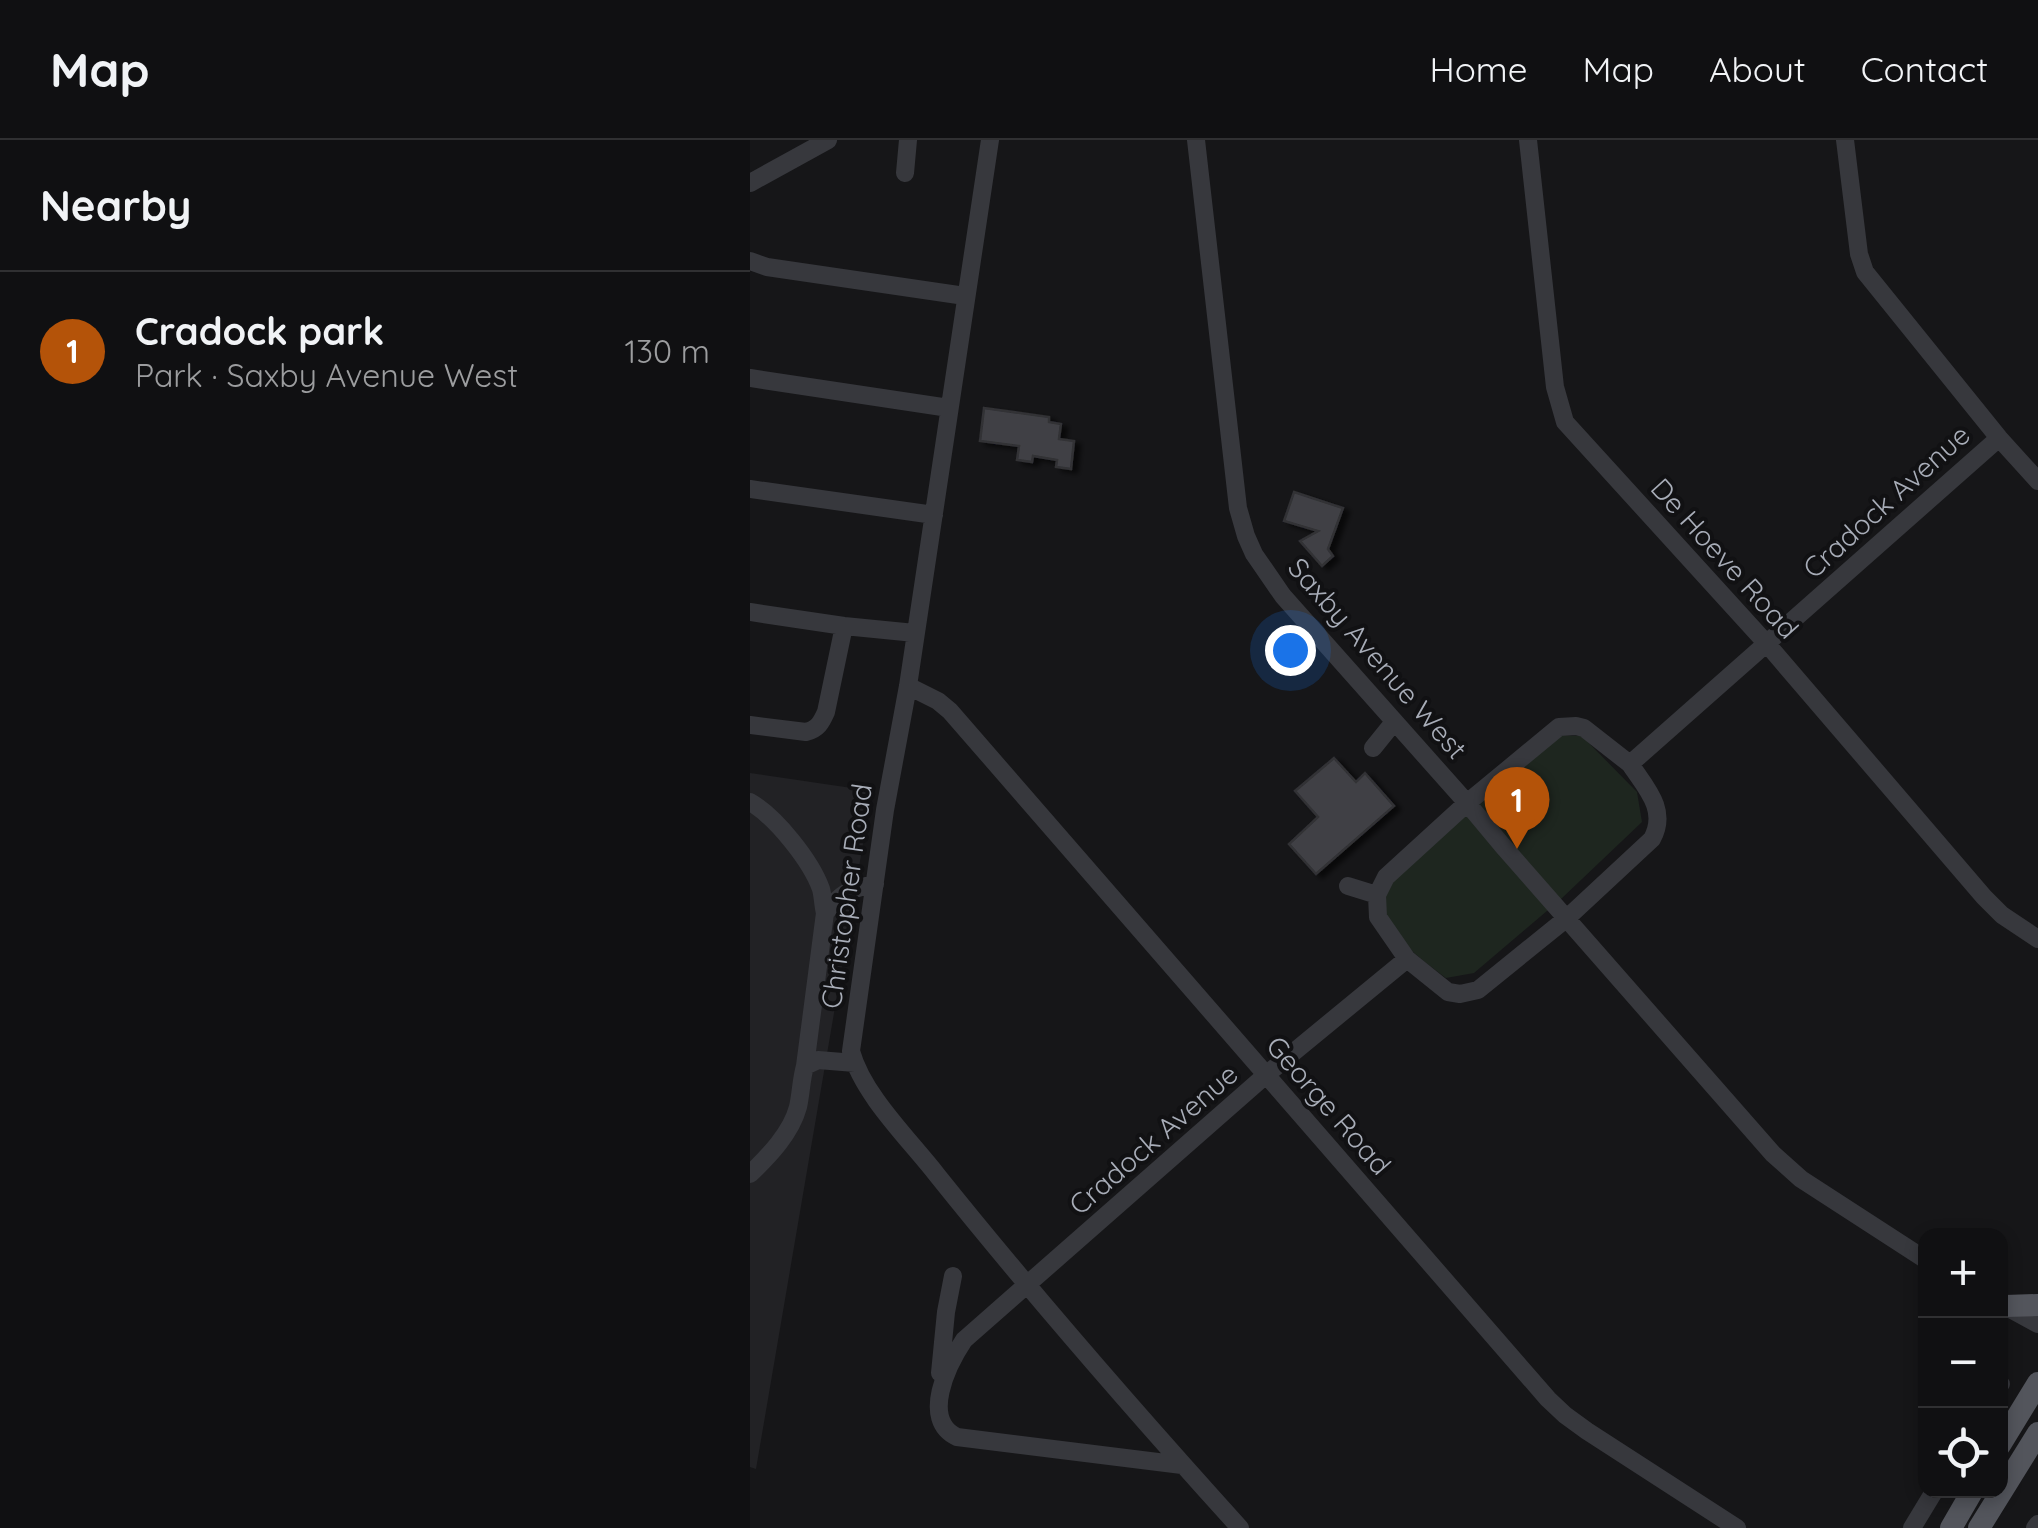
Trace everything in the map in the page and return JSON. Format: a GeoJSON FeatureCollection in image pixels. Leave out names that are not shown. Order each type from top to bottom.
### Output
{"type":"FeatureCollection","features":[{"type":"Feature","properties":{"kind":"main road"},"geometry":{"type":"LineString","coordinates":[[2008,1304],[2038,1305]]}},
{"type":"Feature","properties":{"kind":"main road"},"geometry":{"type":"LineString","coordinates":[[2008,1432],[2038,1383]]}},
{"type":"Feature","properties":{"kind":"main road"},"geometry":{"type":"LineString","coordinates":[[1979,1528],[2037,1435]]}},
{"type":"Feature","properties":{"kind":"main road"},"geometry":{"type":"LineString","coordinates":[[1951,1528],[1968,1498]]}},
{"type":"Feature","properties":{"kind":"street"},"geometry":{"type":"LineString","coordinates":[[750,183],[828,140]]}},
{"type":"Feature","properties":{"kind":"street"},"geometry":{"type":"LineString","coordinates":[[905,173],[908,140]]}},
{"type":"Feature","properties":{"kind":"street","name":"Christopher Road"},"geometry":{"type":"LineString","coordinates":[[855,1063],[854,1033],[875,884],[990,140]]}},
{"type":"Feature","properties":{"kind":"street","name":"Saxby Avenue West"},"geometry":{"type":"LineString","coordinates":[[1196,140],[1238,508],[1254,554],[1283,596],[1787,1167],[1836,1204],[1918,1255]]}},
{"type":"Feature","properties":{"kind":"street","name":"De Hoeve Road"},"geometry":{"type":"LineString","coordinates":[[1528,140],[1555,387],[1565,422],[1766,644],[1984,897],[2002,915],[2038,939]]}},
{"type":"Feature","properties":{"kind":"street"},"geometry":{"type":"LineString","coordinates":[[1845,140],[1858,254],[1865,272],[2038,481]]}},
{"type":"Feature","properties":{"kind":"street"},"geometry":{"type":"LineString","coordinates":[[750,262],[966,296]]}},
{"type":"Feature","properties":{"kind":"street"},"geometry":{"type":"LineString","coordinates":[[750,378],[949,408]]}},
{"type":"Feature","properties":{"kind":"street","name":"Cradock Avenue"},"geometry":{"type":"LineString","coordinates":[[1630,764],[1999,438]]}},
{"type":"Feature","properties":{"kind":"street"},"geometry":{"type":"LineString","coordinates":[[750,489],[934,515]]}},
{"type":"Feature","properties":{"kind":"street"},"geometry":{"type":"LineString","coordinates":[[750,612],[916,633]]}},
{"type":"Feature","properties":{"kind":"street"},"geometry":{"type":"LineString","coordinates":[[750,725],[815,730],[826,712],[844,626]]}},
{"type":"Feature","properties":{"kind":"street","name":"George Road"},"geometry":{"type":"LineString","coordinates":[[908,686],[950,711],[1535,1386],[1587,1431],[1737,1528]]}},
{"type":"Feature","properties":{"kind":"street"},"geometry":{"type":"LineString","coordinates":[[1373,748],[1394,722]]}},
{"type":"Feature","properties":{"kind":"street"},"geometry":{"type":"LineString","coordinates":[[1576,726],[1630,764],[1655,801],[1658,828],[1652,839],[1567,918],[1487,984],[1470,993],[1448,992],[1406,959],[1378,917],[1377,895],[1386,877],[1467,803],[1558,727],[1576,726]]}},
{"type":"Feature","properties":{"kind":"street"},"geometry":{"type":"LineString","coordinates":[[750,802],[762,809],[797,847],[821,889],[825,913],[798,1107],[780,1141],[750,1174]]}},
{"type":"Feature","properties":{"kind":"street"},"geometry":{"type":"LineString","coordinates":[[825,913],[851,888],[875,884]]}},
{"type":"Feature","properties":{"kind":"street"},"geometry":{"type":"LineString","coordinates":[[1348,886],[1377,895]]}},
{"type":"Feature","properties":{"kind":"street","name":"Cradock Avenue"},"geometry":{"type":"LineString","coordinates":[[939,1399],[947,1368],[964,1340],[1267,1074],[1406,959]]}},
{"type":"Feature","properties":{"kind":"street"},"geometry":{"type":"LineString","coordinates":[[805,1066],[818,1060],[855,1063],[866,1086],[1006,1260],[1240,1528]]}},
{"type":"Feature","properties":{"kind":"street"},"geometry":{"type":"LineString","coordinates":[[953,1276],[939,1399],[940,1418],[950,1434],[966,1440],[1182,1466]]}},
{"type":"Feature","properties":{"kind":"street"},"geometry":{"type":"LineString","coordinates":[[2008,1307],[2038,1324]]}},
{"type":"Feature","properties":{"kind":"street"},"geometry":{"type":"LineString","coordinates":[[1912,1528],[1931,1498]]}},
{"type":"Feature","properties":{"kind":"shaded area"},"geometry":{"type":"Polygon","coordinates":[[[1553,735],[1582,736],[1637,792],[1642,822],[1561,899],[1474,973],[1446,978],[1405,944],[1390,923],[1383,899],[1390,876],[1553,735]]]}},
{"type":"Feature","properties":{"kind":"shaded area"},"geometry":{"type":"Polygon","coordinates":[[[750,773],[872,791],[756,1469],[750,1467],[750,773]]]}},
{"type":"Feature","properties":{"kind":"building"},"geometry":{"type":"Polygon","coordinates":[[[984,408],[1049,417],[1049,422],[1061,424],[1059,439],[1074,441],[1071,469],[1056,467],[1057,460],[1033,456],[1032,462],[1017,460],[1019,446],[980,441],[984,408]]]}},
{"type":"Feature","properties":{"kind":"building"},"geometry":{"type":"Polygon","coordinates":[[[1294,492],[1343,508],[1328,549],[1333,556],[1322,566],[1300,541],[1318,531],[1284,521],[1294,492]]]}},
{"type":"Feature","properties":{"kind":"building"},"geometry":{"type":"Polygon","coordinates":[[[1334,758],[1356,782],[1365,773],[1394,806],[1316,874],[1289,844],[1318,817],[1295,791],[1334,758]]]}},
{"type":"Feature","properties":{"kind":"place","name":"Cradock park"},"geometry":{"type":"Point","coordinates":[1517,849]}}]}
